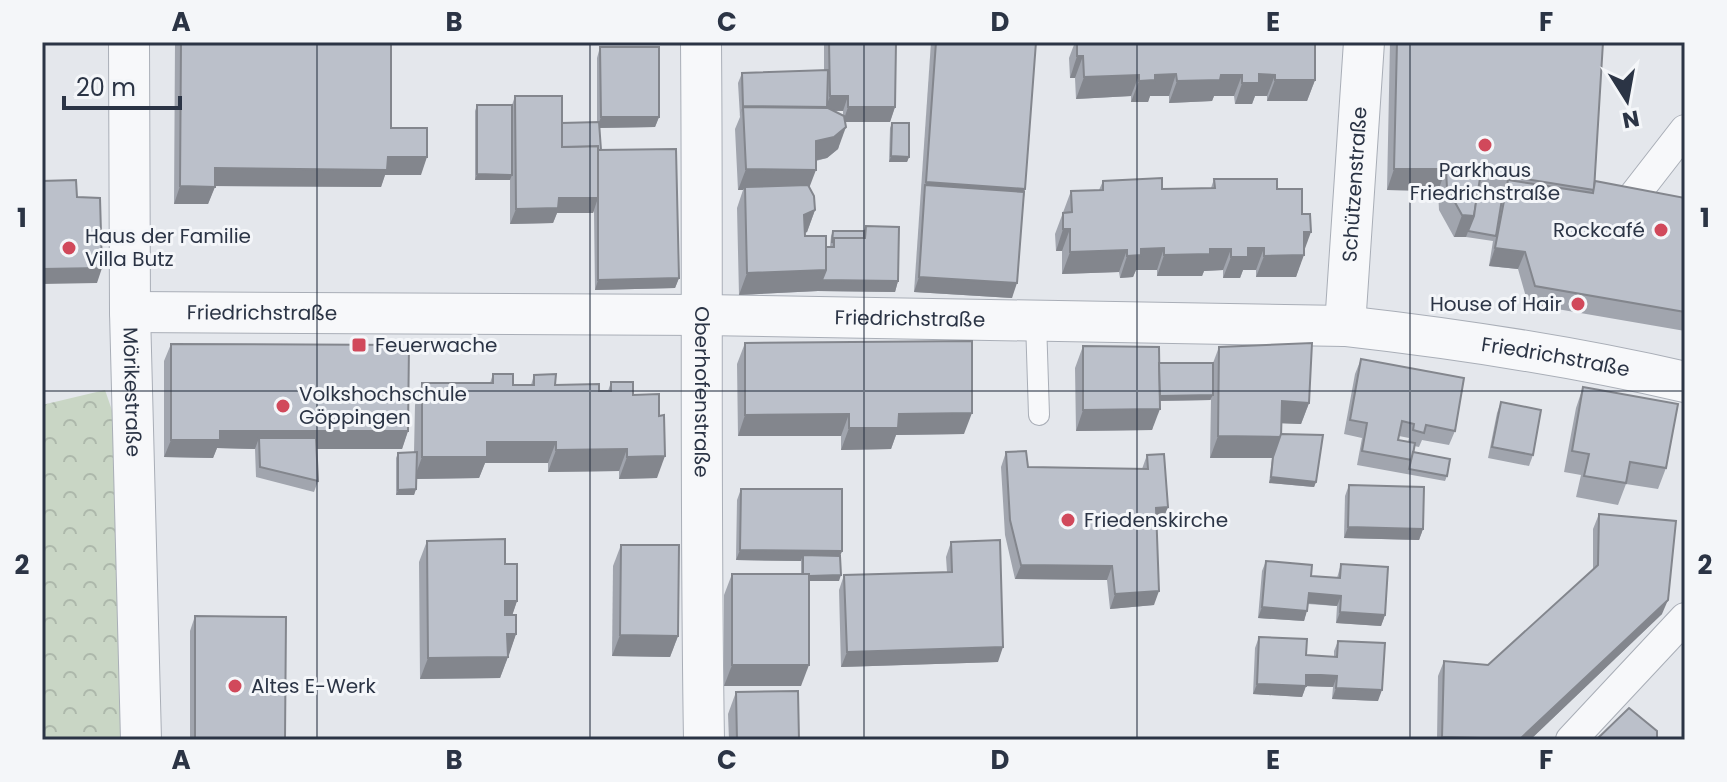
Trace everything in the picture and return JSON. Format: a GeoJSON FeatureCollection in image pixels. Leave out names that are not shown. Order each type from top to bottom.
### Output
{"type":"FeatureCollection","features":[{"type":"Feature","properties":{"kind":"street","name":"Mörikestraße"},"geometry":{"type":"LineString","coordinates":[[129,42],[130,312],[141,740]]}},
{"type":"Feature","properties":{"kind":"street","name":"Oberhofenstraße"},"geometry":{"type":"LineString","coordinates":[[701,42],[704,315],[699,468],[704,740]]}},
{"type":"Feature","properties":{"kind":"street","name":"Schützenstraße"},"geometry":{"type":"LineString","coordinates":[[1345,326],[1364,42]]}},
{"type":"Feature","properties":{"kind":"street"},"geometry":{"type":"LineString","coordinates":[[1626,206],[1685,130]]}},
{"type":"Feature","properties":{"kind":"street","name":"Friedrichstraße"},"geometry":{"type":"LineString","coordinates":[[130,312],[704,315],[1345,326],[1601,362],[1685,382]]}},
{"type":"Feature","properties":{"kind":"street"},"geometry":{"type":"LineString","coordinates":[[1571,740],[1685,618]]}},
{"type":"Feature","properties":{"kind":"lane"},"geometry":{"type":"LineString","coordinates":[[1036,321],[1039,415]]}},
{"type":"Feature","properties":{"kind":"green space"},"geometry":{"type":"Polygon","coordinates":[[[105,390],[135,477],[141,740],[42,740],[42,405],[105,390]]]}},
{"type":"Feature","properties":{"kind":"building"},"geometry":{"type":"Polygon","coordinates":[[[181,42],[391,42],[391,128],[427,128],[427,157],[388,157],[387,170],[215,168],[215,187],[180,186],[181,42]]]}},
{"type":"Feature","properties":{"kind":"building"},"geometry":{"type":"Polygon","coordinates":[[[829,42],[896,42],[895,107],[848,107],[848,96],[830,96],[829,42]]]}},
{"type":"Feature","properties":{"kind":"building"},"geometry":{"type":"Polygon","coordinates":[[[936,42],[1036,42],[1025,189],[926,182],[936,42]]]}},
{"type":"Feature","properties":{"kind":"building"},"geometry":{"type":"Polygon","coordinates":[[[1077,42],[1315,42],[1315,80],[1275,80],[1275,75],[1259,74],[1259,83],[1242,83],[1242,75],[1221,75],[1220,80],[1177,81],[1176,74],[1155,75],[1155,80],[1139,81],[1139,75],[1084,77],[1083,56],[1077,56],[1077,42]]]}},
{"type":"Feature","properties":{"kind":"building"},"geometry":{"type":"Polygon","coordinates":[[[1397,42],[1603,42],[1594,190],[1481,172],[1474,216],[1462,215],[1447,188],[1446,169],[1394,169],[1397,42]]]}},
{"type":"Feature","properties":{"kind":"building"},"geometry":{"type":"Polygon","coordinates":[[[600,47],[659,47],[659,117],[601,117],[600,47]]]}},
{"type":"Feature","properties":{"kind":"building"},"geometry":{"type":"Polygon","coordinates":[[[828,70],[827,107],[743,106],[742,73],[828,70]]]}},
{"type":"Feature","properties":{"kind":"building"},"geometry":{"type":"Polygon","coordinates":[[[515,96],[562,96],[562,147],[598,146],[598,198],[559,198],[558,208],[516,209],[515,96]]]}},
{"type":"Feature","properties":{"kind":"building"},"geometry":{"type":"Polygon","coordinates":[[[477,105],[512,105],[512,175],[477,174],[477,105]]]}},
{"type":"Feature","properties":{"kind":"building"},"geometry":{"type":"Polygon","coordinates":[[[743,107],[828,108],[844,116],[846,127],[834,137],[816,141],[816,170],[746,169],[743,107]]]}},
{"type":"Feature","properties":{"kind":"building"},"geometry":{"type":"Polygon","coordinates":[[[599,122],[601,150],[598,146],[562,147],[562,123],[599,122]]]}},
{"type":"Feature","properties":{"kind":"building"},"geometry":{"type":"Polygon","coordinates":[[[892,123],[909,123],[909,157],[891,156],[892,123]]]}},
{"type":"Feature","properties":{"kind":"building"},"geometry":{"type":"Polygon","coordinates":[[[676,149],[679,278],[598,280],[598,150],[676,149]]]}},
{"type":"Feature","properties":{"kind":"building"},"geometry":{"type":"Polygon","coordinates":[[[1162,178],[1162,189],[1215,188],[1214,179],[1277,179],[1277,189],[1302,189],[1302,214],[1310,214],[1311,232],[1304,232],[1304,255],[1264,256],[1264,248],[1248,248],[1248,257],[1231,257],[1231,249],[1210,249],[1210,254],[1164,255],[1164,248],[1141,249],[1141,255],[1127,256],[1127,250],[1070,252],[1070,229],[1063,229],[1063,213],[1072,212],[1071,191],[1103,190],[1103,181],[1162,178]]]}},
{"type":"Feature","properties":{"kind":"building","name":"Haus der Familie Villa Butz"},"geometry":{"type":"Polygon","coordinates":[[[76,180],[77,197],[100,198],[102,268],[42,269],[42,181],[76,180]]]}},
{"type":"Feature","properties":{"kind":"building"},"geometry":{"type":"Polygon","coordinates":[[[1508,180],[1593,193],[1595,181],[1685,198],[1685,312],[1535,286],[1525,252],[1495,248],[1508,180]]]}},
{"type":"Feature","properties":{"kind":"building"},"geometry":{"type":"Polygon","coordinates":[[[808,185],[814,196],[815,210],[804,215],[805,236],[826,236],[826,270],[747,273],[745,187],[808,185]]]}},
{"type":"Feature","properties":{"kind":"building"},"geometry":{"type":"Polygon","coordinates":[[[925,185],[1024,192],[1017,283],[919,277],[925,185]]]}},
{"type":"Feature","properties":{"kind":"building"},"geometry":{"type":"Polygon","coordinates":[[[1478,188],[1503,193],[1496,236],[1468,231],[1474,216],[1478,188]]]}},
{"type":"Feature","properties":{"kind":"building"},"geometry":{"type":"Polygon","coordinates":[[[866,226],[899,227],[898,281],[822,280],[826,270],[826,247],[834,247],[834,238],[865,238],[866,226]]]}},
{"type":"Feature","properties":{"kind":"building"},"geometry":{"type":"Polygon","coordinates":[[[833,231],[864,231],[864,238],[834,238],[832,243],[833,231]]]}},
{"type":"Feature","properties":{"kind":"building"},"geometry":{"type":"Polygon","coordinates":[[[972,341],[972,413],[899,414],[898,428],[849,428],[849,414],[745,415],[745,343],[972,341]]]}},
{"type":"Feature","properties":{"kind":"building"},"geometry":{"type":"Polygon","coordinates":[[[1312,343],[1309,403],[1282,401],[1281,437],[1218,436],[1219,347],[1312,343]]]}},
{"type":"Feature","properties":{"kind":"building","name":"Volkshochschule Göppingen"},"geometry":{"type":"Polygon","coordinates":[[[171,344],[409,345],[408,431],[220,431],[220,440],[171,440],[171,344]]]}},
{"type":"Feature","properties":{"kind":"building"},"geometry":{"type":"Polygon","coordinates":[[[1083,346],[1159,347],[1160,409],[1083,410],[1083,346]]]}},
{"type":"Feature","properties":{"kind":"building"},"geometry":{"type":"Polygon","coordinates":[[[1361,359],[1464,378],[1455,431],[1426,425],[1424,433],[1413,430],[1414,424],[1402,421],[1398,440],[1415,443],[1412,460],[1362,451],[1367,423],[1350,420],[1361,359]]]}},
{"type":"Feature","properties":{"kind":"building"},"geometry":{"type":"Polygon","coordinates":[[[1159,363],[1213,363],[1213,395],[1160,396],[1159,363]]]}},
{"type":"Feature","properties":{"kind":"building"},"geometry":{"type":"Polygon","coordinates":[[[493,374],[513,374],[513,385],[534,385],[534,375],[556,374],[555,385],[599,384],[599,391],[611,391],[611,382],[633,382],[633,395],[659,394],[659,416],[664,415],[665,456],[627,457],[627,449],[556,450],[556,442],[487,442],[487,457],[422,457],[422,383],[493,383],[493,374]]]}},
{"type":"Feature","properties":{"kind":"building"},"geometry":{"type":"Polygon","coordinates":[[[1583,387],[1678,404],[1666,468],[1630,462],[1626,483],[1584,476],[1589,454],[1572,451],[1583,387]]]}},
{"type":"Feature","properties":{"kind":"building"},"geometry":{"type":"Polygon","coordinates":[[[1501,402],[1541,410],[1533,455],[1492,447],[1501,402]]]}},
{"type":"Feature","properties":{"kind":"building"},"geometry":{"type":"Polygon","coordinates":[[[1281,434],[1323,435],[1316,482],[1271,477],[1273,457],[1281,434]]]}},
{"type":"Feature","properties":{"kind":"building"},"geometry":{"type":"Polygon","coordinates":[[[259,438],[316,438],[318,481],[260,467],[259,438]]]}},
{"type":"Feature","properties":{"kind":"building"},"geometry":{"type":"Polygon","coordinates":[[[1026,451],[1028,467],[1148,469],[1147,455],[1164,454],[1168,507],[1156,508],[1159,591],[1115,594],[1112,566],[1021,565],[1010,520],[1006,452],[1026,451]]]}},
{"type":"Feature","properties":{"kind":"building"},"geometry":{"type":"Polygon","coordinates":[[[417,452],[416,489],[398,490],[398,453],[417,452]]]}},
{"type":"Feature","properties":{"kind":"building"},"geometry":{"type":"Polygon","coordinates":[[[1413,452],[1450,459],[1447,476],[1409,469],[1413,452]]]}},
{"type":"Feature","properties":{"kind":"building"},"geometry":{"type":"Polygon","coordinates":[[[1349,485],[1424,487],[1423,529],[1348,527],[1349,485]]]}},
{"type":"Feature","properties":{"kind":"building"},"geometry":{"type":"Polygon","coordinates":[[[741,489],[842,489],[842,551],[740,550],[741,489]]]}},
{"type":"Feature","properties":{"kind":"building"},"geometry":{"type":"Polygon","coordinates":[[[1599,514],[1676,521],[1668,600],[1520,739],[1442,737],[1444,661],[1488,665],[1598,565],[1599,514]]]}},
{"type":"Feature","properties":{"kind":"building"},"geometry":{"type":"Polygon","coordinates":[[[505,539],[505,564],[517,564],[517,601],[505,601],[505,615],[516,615],[516,634],[507,634],[508,657],[428,658],[427,541],[505,539]]]}},
{"type":"Feature","properties":{"kind":"building"},"geometry":{"type":"Polygon","coordinates":[[[1000,540],[1003,647],[847,652],[844,575],[952,572],[951,542],[1000,540]]]}},
{"type":"Feature","properties":{"kind":"building"},"geometry":{"type":"Polygon","coordinates":[[[621,545],[679,545],[678,636],[620,635],[621,545]]]}},
{"type":"Feature","properties":{"kind":"building"},"geometry":{"type":"Polygon","coordinates":[[[803,555],[840,556],[841,575],[803,574],[803,555]]]}},
{"type":"Feature","properties":{"kind":"building"},"geometry":{"type":"Polygon","coordinates":[[[1266,561],[1312,565],[1311,576],[1340,578],[1341,564],[1388,567],[1385,615],[1340,612],[1341,596],[1309,593],[1307,611],[1262,607],[1266,561]]]}},
{"type":"Feature","properties":{"kind":"building"},"geometry":{"type":"Polygon","coordinates":[[[732,574],[809,574],[809,665],[732,665],[732,574]]]}},
{"type":"Feature","properties":{"kind":"building","name":"Altes E-Werk"},"geometry":{"type":"Polygon","coordinates":[[[195,616],[286,617],[285,740],[195,740],[195,616]]]}},
{"type":"Feature","properties":{"kind":"building"},"geometry":{"type":"Polygon","coordinates":[[[1259,637],[1307,639],[1306,655],[1337,657],[1338,641],[1385,643],[1382,690],[1336,688],[1337,676],[1321,675],[1306,675],[1306,686],[1257,684],[1259,637]]]}},
{"type":"Feature","properties":{"kind":"building"},"geometry":{"type":"Polygon","coordinates":[[[798,691],[799,740],[737,740],[736,692],[798,691]]]}},
{"type":"Feature","properties":{"kind":"building"},"geometry":{"type":"Polygon","coordinates":[[[1629,708],[1657,731],[1657,740],[1596,740],[1629,708]]]}},
{"type":"Feature","properties":{"kind":"place","name":"Parkhaus Friedrichstraße"},"geometry":{"type":"Point","coordinates":[1485,145]}},
{"type":"Feature","properties":{"kind":"place","name":"Rockcafé"},"geometry":{"type":"Point","coordinates":[1661,230]}},
{"type":"Feature","properties":{"kind":"place","name":"Haus der Familie Villa Butz"},"geometry":{"type":"Point","coordinates":[69,248]}},
{"type":"Feature","properties":{"kind":"place","name":"House of Hair"},"geometry":{"type":"Point","coordinates":[1578,304]}},
{"type":"Feature","properties":{"kind":"place","name":"Feuerwache"},"geometry":{"type":"Point","coordinates":[359,345]}},
{"type":"Feature","properties":{"kind":"place","name":"Volkshochschule Göppingen"},"geometry":{"type":"Point","coordinates":[283,406]}},
{"type":"Feature","properties":{"kind":"place","name":"Friedenskirche"},"geometry":{"type":"Point","coordinates":[1068,520]}},
{"type":"Feature","properties":{"kind":"place","name":"Altes E-Werk"},"geometry":{"type":"Point","coordinates":[235,686]}}]}
